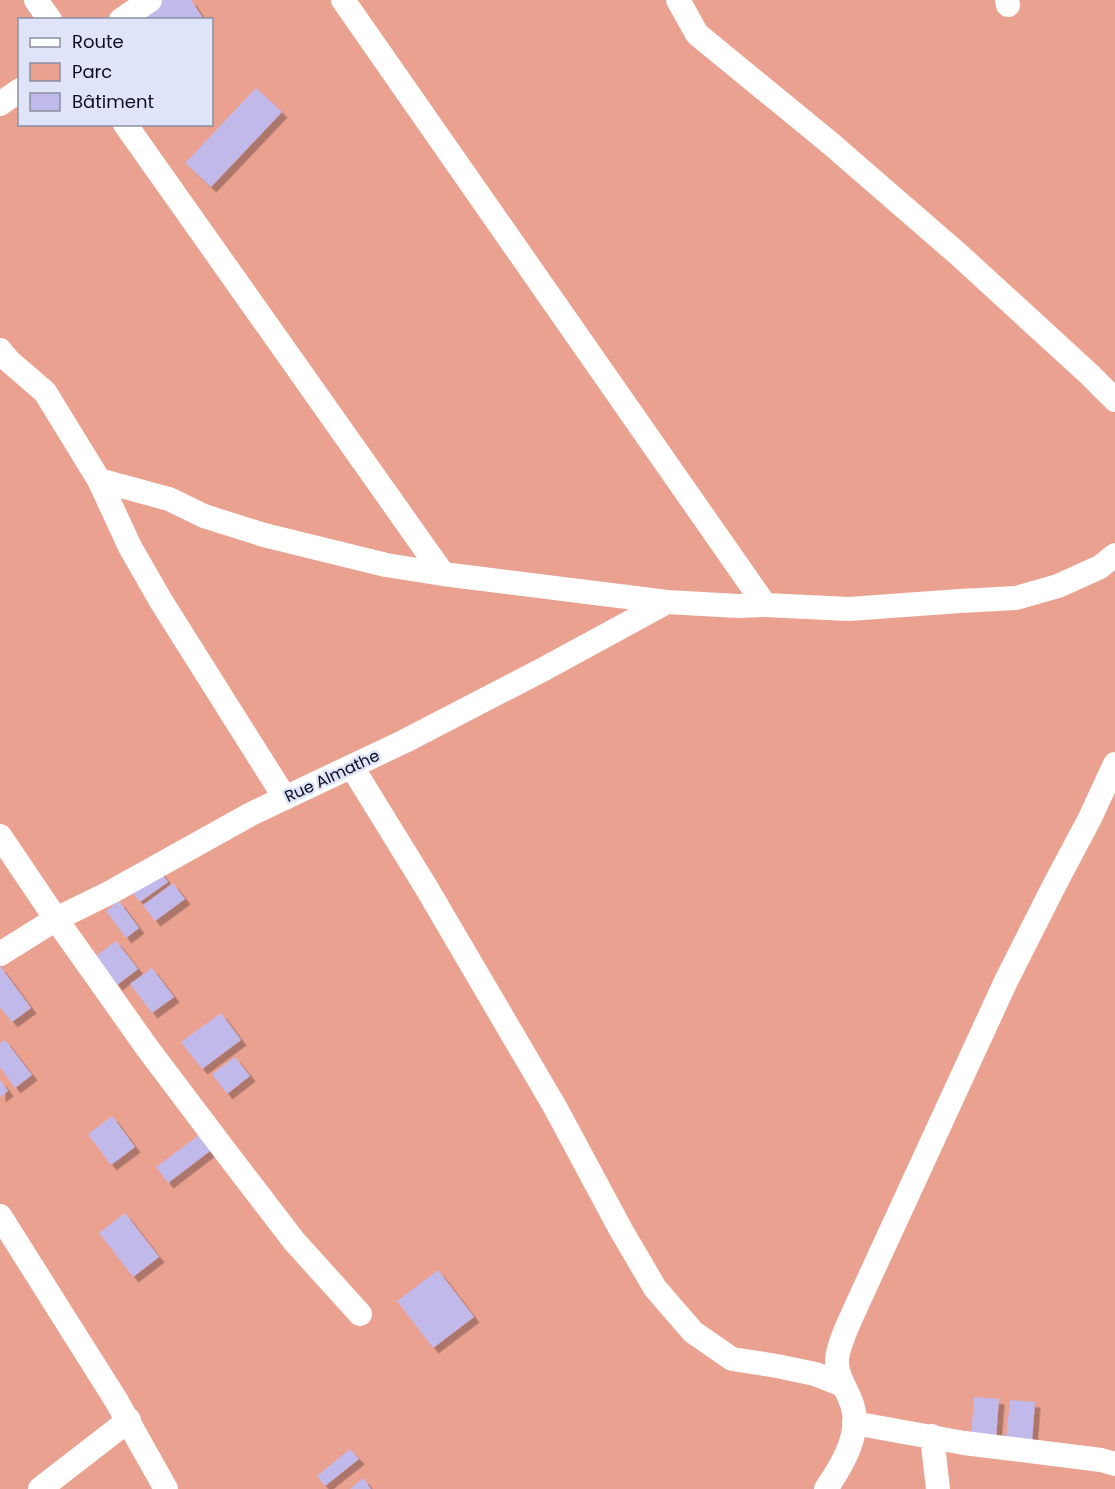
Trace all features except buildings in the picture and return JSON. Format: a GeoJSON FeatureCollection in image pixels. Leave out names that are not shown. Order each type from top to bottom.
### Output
{"type":"FeatureCollection","features":[{"type":"Feature","properties":{"kind":"street"},"geometry":{"type":"LineString","coordinates":[[36,0],[49,18]]}},
{"type":"Feature","properties":{"kind":"street"},"geometry":{"type":"LineString","coordinates":[[124,18],[150,0]]}},
{"type":"Feature","properties":{"kind":"street"},"geometry":{"type":"LineString","coordinates":[[343,0],[765,605]]}},
{"type":"Feature","properties":{"kind":"street"},"geometry":{"type":"LineString","coordinates":[[678,0],[697,34],[830,142],[1089,374],[1115,400]]}},
{"type":"Feature","properties":{"kind":"street"},"geometry":{"type":"LineString","coordinates":[[0,104],[18,91]]}},
{"type":"Feature","properties":{"kind":"street"},"geometry":{"type":"LineString","coordinates":[[126,126],[443,574]]}},
{"type":"Feature","properties":{"kind":"street"},"geometry":{"type":"LineString","coordinates":[[0,350],[9,361],[45,392],[99,480],[130,547],[161,602],[285,798]]}},
{"type":"Feature","properties":{"kind":"street"},"geometry":{"type":"LineString","coordinates":[[99,480],[169,500],[204,516],[264,534],[386,565],[667,602],[849,609],[1016,598],[1058,586],[1100,567],[1115,555]]}},
{"type":"Feature","properties":{"kind":"street","name":"Rue Almathe"},"geometry":{"type":"LineString","coordinates":[[0,954],[56,919],[111,892],[251,814],[352,767],[542,670],[667,602]]}},
{"type":"Feature","properties":{"kind":"street"},"geometry":{"type":"LineString","coordinates":[[826,1489],[846,1456],[852,1437],[854,1423],[851,1400],[837,1369],[837,1357],[861,1296],[1006,981],[1090,818],[1115,764]]}},
{"type":"Feature","properties":{"kind":"street"},"geometry":{"type":"LineString","coordinates":[[352,767],[426,887],[555,1107],[655,1288],[693,1332],[732,1359],[815,1374],[843,1385]]}},
{"type":"Feature","properties":{"kind":"street"},"geometry":{"type":"LineString","coordinates":[[0,836],[148,1049],[294,1242],[360,1314]]}},
{"type":"Feature","properties":{"kind":"street"},"geometry":{"type":"LineString","coordinates":[[0,1216],[129,1420],[166,1489]]}},
{"type":"Feature","properties":{"kind":"street"},"geometry":{"type":"LineString","coordinates":[[40,1489],[129,1420]]}},
{"type":"Feature","properties":{"kind":"street"},"geometry":{"type":"LineString","coordinates":[[854,1423],[964,1443],[1101,1460],[1115,1464]]}},
{"type":"Feature","properties":{"kind":"street"},"geometry":{"type":"LineString","coordinates":[[932,1436],[938,1489]]}},
{"type":"Feature","properties":{"kind":"green space"},"geometry":{"type":"Polygon","coordinates":[[[0,0],[1115,0],[1115,1489],[0,1489],[0,0]]]}}]}
